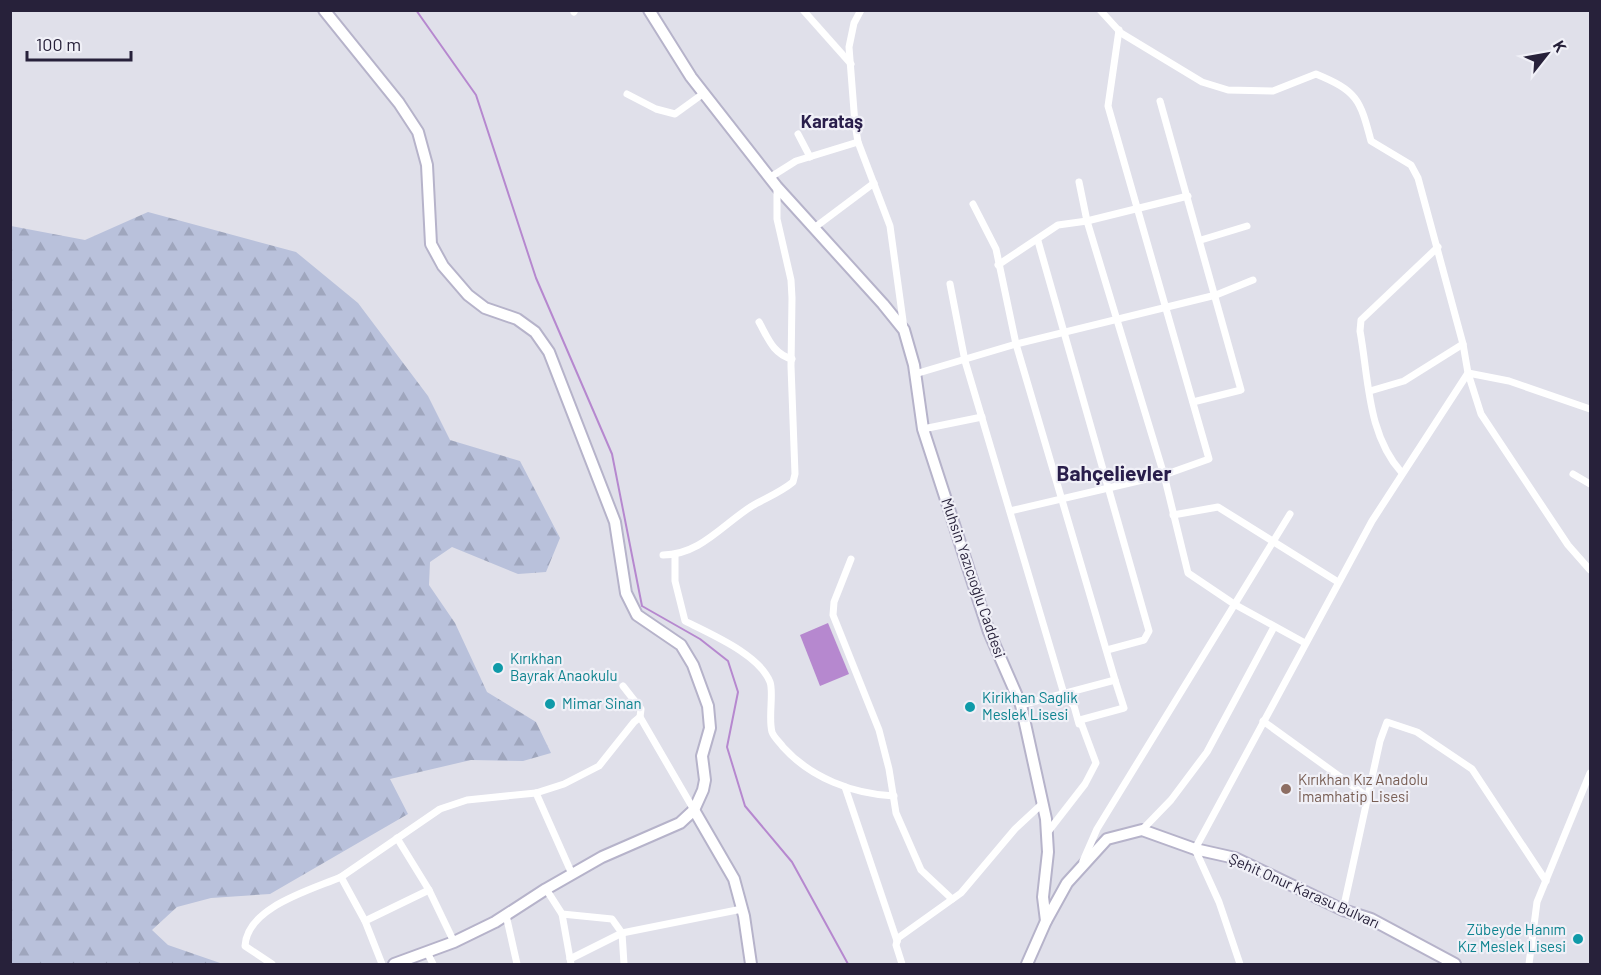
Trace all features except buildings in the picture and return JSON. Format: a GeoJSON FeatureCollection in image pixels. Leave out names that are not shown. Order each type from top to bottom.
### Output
{"type":"FeatureCollection","features":[{"type":"Feature","properties":{"kind":"street"},"geometry":{"type":"LineString","coordinates":[[324,10],[399,103],[418,132],[428,165],[431,244],[443,266],[468,295],[485,308],[517,319],[535,332],[549,352],[615,522],[626,593],[637,615],[681,645],[693,665],[708,706],[710,728],[702,756],[705,780],[694,810],[680,823],[602,857],[506,915],[454,942],[394,964]]}},
{"type":"Feature","properties":{"kind":"street"},"geometry":{"type":"LineString","coordinates":[[649,10],[704,93],[777,188],[904,330]]}},
{"type":"Feature","properties":{"kind":"street"},"geometry":{"type":"LineString","coordinates":[[803,10],[851,64]]}},
{"type":"Feature","properties":{"kind":"street"},"geometry":{"type":"LineString","coordinates":[[861,10],[854,23],[849,47],[858,142],[890,226],[904,330]]}},
{"type":"Feature","properties":{"kind":"street"},"geometry":{"type":"LineString","coordinates":[[1100,10],[1119,30],[1202,82],[1228,90],[1273,91],[1316,75],[1346,87],[1357,99],[1371,141],[1411,165],[1418,178],[1463,344],[1468,373],[1481,414],[1568,545],[1590,570]]}},
{"type":"Feature","properties":{"kind":"street"},"geometry":{"type":"LineString","coordinates":[[1011,511],[1164,475],[1209,459],[1108,106],[1119,30]]}},
{"type":"Feature","properties":{"kind":"street"},"geometry":{"type":"LineString","coordinates":[[627,94],[656,109],[675,114],[704,93]]}},
{"type":"Feature","properties":{"kind":"street"},"geometry":{"type":"LineString","coordinates":[[1160,101],[1201,240],[1241,390],[1193,402]]}},
{"type":"Feature","properties":{"kind":"street"},"geometry":{"type":"LineString","coordinates":[[798,134],[810,157]]}},
{"type":"Feature","properties":{"kind":"street"},"geometry":{"type":"LineString","coordinates":[[769,177],[796,161],[858,142]]}},
{"type":"Feature","properties":{"kind":"street"},"geometry":{"type":"LineString","coordinates":[[1079,182],[1087,221],[1164,475],[1188,573],[1234,604],[1305,643]]}},
{"type":"Feature","properties":{"kind":"street"},"geometry":{"type":"LineString","coordinates":[[814,228],[874,183]]}},
{"type":"Feature","properties":{"kind":"street"},"geometry":{"type":"LineString","coordinates":[[663,555],[675,555],[711,538],[741,513],[793,482],[795,474],[791,280],[777,219],[777,188]]}},
{"type":"Feature","properties":{"kind":"street"},"geometry":{"type":"LineString","coordinates":[[998,265],[1038,241],[1059,225],[1087,221],[1188,196]]}},
{"type":"Feature","properties":{"kind":"street"},"geometry":{"type":"LineString","coordinates":[[973,204],[996,249],[1016,344],[1060,499],[1124,708],[1080,720],[1079,723]]}},
{"type":"Feature","properties":{"kind":"street"},"geometry":{"type":"LineString","coordinates":[[1201,240],[1246,226]]}},
{"type":"Feature","properties":{"kind":"street"},"geometry":{"type":"LineString","coordinates":[[1038,241],[1149,631],[1144,640],[1107,650]]}},
{"type":"Feature","properties":{"kind":"street"},"geometry":{"type":"LineString","coordinates":[[1402,473],[1390,460],[1373,421],[1371,391],[1360,331],[1361,320],[1438,247]]}},
{"type":"Feature","properties":{"kind":"street"},"geometry":{"type":"LineString","coordinates":[[915,374],[1016,344],[1216,295],[1253,280]]}},
{"type":"Feature","properties":{"kind":"street"},"geometry":{"type":"LineString","coordinates":[[950,284],[965,361],[1064,694],[1074,706],[1096,763],[1085,784],[1047,834]]}},
{"type":"Feature","properties":{"kind":"street"},"geometry":{"type":"LineString","coordinates":[[759,322],[776,351],[781,356],[792,359]]}},
{"type":"Feature","properties":{"kind":"street","name":"Muhsin Yazıcıoğlu Caddesi"},"geometry":{"type":"LineString","coordinates":[[904,330],[915,374],[923,429],[988,632],[1021,705],[1043,802],[1048,852],[1043,897],[1046,921],[1027,964]]}},
{"type":"Feature","properties":{"kind":"street"},"geometry":{"type":"LineString","coordinates":[[1371,391],[1404,381],[1463,344]]}},
{"type":"Feature","properties":{"kind":"street"},"geometry":{"type":"LineString","coordinates":[[1468,373],[1509,381],[1590,409]]}},
{"type":"Feature","properties":{"kind":"street"},"geometry":{"type":"LineString","coordinates":[[1240,964],[1222,910],[1195,849],[1338,582],[1402,473],[1468,373]]}},
{"type":"Feature","properties":{"kind":"street"},"geometry":{"type":"LineString","coordinates":[[923,429],[982,417]]}},
{"type":"Feature","properties":{"kind":"street"},"geometry":{"type":"LineString","coordinates":[[1573,474],[1590,484]]}},
{"type":"Feature","properties":{"kind":"street"},"geometry":{"type":"LineString","coordinates":[[1173,515],[1218,507],[1338,582]]}},
{"type":"Feature","properties":{"kind":"street"},"geometry":{"type":"LineString","coordinates":[[1078,872],[1098,829],[1167,718],[1272,540],[1290,514]]}},
{"type":"Feature","properties":{"kind":"street"},"geometry":{"type":"LineString","coordinates":[[675,555],[675,580],[685,621],[727,642],[759,666],[771,683],[769,707],[773,734],[796,760],[845,787],[869,795],[894,796]]}},
{"type":"Feature","properties":{"kind":"street"},"geometry":{"type":"LineString","coordinates":[[851,559],[834,602],[833,615],[879,730],[896,813],[921,870],[952,899]]}},
{"type":"Feature","properties":{"kind":"street"},"geometry":{"type":"LineString","coordinates":[[1046,921],[1067,883],[1107,839],[1142,830],[1171,800],[1207,752],[1274,627]]}},
{"type":"Feature","properties":{"kind":"street"},"geometry":{"type":"LineString","coordinates":[[1021,705],[1115,681]]}},
{"type":"Feature","properties":{"kind":"street"},"geometry":{"type":"LineString","coordinates":[[623,686],[641,709],[640,717],[734,879],[742,909],[751,964]]}},
{"type":"Feature","properties":{"kind":"street"},"geometry":{"type":"LineString","coordinates":[[272,964],[246,946],[252,925],[266,911],[281,902],[341,877],[440,809],[466,800],[536,793],[564,784],[599,766],[640,717]]}},
{"type":"Feature","properties":{"kind":"street"},"geometry":{"type":"LineString","coordinates":[[1263,721],[1368,797]]}},
{"type":"Feature","properties":{"kind":"street"},"geometry":{"type":"LineString","coordinates":[[1343,910],[1383,727],[1387,722],[1393,722],[1417,732],[1478,775],[1539,875],[1546,881]]}},
{"type":"Feature","properties":{"kind":"street"},"geometry":{"type":"LineString","coordinates":[[1529,964],[1537,902],[1590,773]]}},
{"type":"Feature","properties":{"kind":"street"},"geometry":{"type":"LineString","coordinates":[[845,787],[897,941],[902,964]]}},
{"type":"Feature","properties":{"kind":"street"},"geometry":{"type":"LineString","coordinates":[[536,793],[572,874]]}},
{"type":"Feature","properties":{"kind":"street"},"geometry":{"type":"LineString","coordinates":[[897,941],[904,933],[974,881],[1015,829],[1043,802]]}},
{"type":"Feature","properties":{"kind":"street","name":"Şehit Onur Karasu Bulvarı"},"geometry":{"type":"LineString","coordinates":[[1142,830],[1195,849],[1235,858],[1343,910],[1371,919],[1455,964]]}},
{"type":"Feature","properties":{"kind":"street"},"geometry":{"type":"LineString","coordinates":[[397,838],[429,890],[454,942]]}},
{"type":"Feature","properties":{"kind":"street"},"geometry":{"type":"LineString","coordinates":[[341,877],[365,921],[382,964]]}},
{"type":"Feature","properties":{"kind":"street"},"geometry":{"type":"LineString","coordinates":[[546,889],[562,914],[570,962],[622,933],[742,909]]}},
{"type":"Feature","properties":{"kind":"street"},"geometry":{"type":"LineString","coordinates":[[365,921],[429,890]]}},
{"type":"Feature","properties":{"kind":"street"},"geometry":{"type":"LineString","coordinates":[[562,914],[607,917],[622,933],[624,964]]}},
{"type":"Feature","properties":{"kind":"street"},"geometry":{"type":"LineString","coordinates":[[506,915],[518,964]]}},
{"type":"Feature","properties":{"kind":"street"},"geometry":{"type":"LineString","coordinates":[[427,952],[433,964]]}},
{"type":"Feature","properties":{"kind":"green space"},"geometry":{"type":"Polygon","coordinates":[[[148,212],[296,252],[358,303],[428,396],[450,440],[520,461],[560,538],[546,572],[518,574],[452,547],[430,562],[429,585],[455,623],[487,692],[536,722],[551,753],[523,761],[471,760],[390,779],[408,814],[270,894],[211,898],[177,907],[152,930],[168,945],[223,964],[11,964],[11,226],[85,240],[148,212]]]}},
{"type":"Feature","properties":{"kind":"shaded area"},"geometry":{"type":"Polygon","coordinates":[[[828,623],[849,674],[820,686],[800,635],[828,623]]]}},
{"type":"Feature","properties":{"kind":"waterway"},"geometry":{"type":"LineString","coordinates":[[416,10],[476,95],[536,278],[612,454],[642,606],[700,639],[728,661],[738,692],[727,747],[745,806],[792,862],[848,964]]}},
{"type":"Feature","properties":{"kind":"place","name":"Kırıkhan Bayrak Anaokulu"},"geometry":{"type":"Point","coordinates":[498,668]}},
{"type":"Feature","properties":{"kind":"place","name":"Mimar Sinan"},"geometry":{"type":"Point","coordinates":[550,704]}},
{"type":"Feature","properties":{"kind":"place","name":"Kirikhan Saglik Meslek Lisesi"},"geometry":{"type":"Point","coordinates":[970,707]}},
{"type":"Feature","properties":{"kind":"place","name":"Kırıkhan Kız Anadolu İmamhatip Lisesi"},"geometry":{"type":"Point","coordinates":[1286,789]}},
{"type":"Feature","properties":{"kind":"place","name":"Zübeyde Hanım Kız Meslek Lisesi"},"geometry":{"type":"Point","coordinates":[1578,939]}},
{"type":"Feature","properties":{"kind":"district","name":"Karataş"},"geometry":{"type":"Point","coordinates":[832,122]}},
{"type":"Feature","properties":{"kind":"district","name":"Bahçelievler"},"geometry":{"type":"Point","coordinates":[1114,474]}}]}
